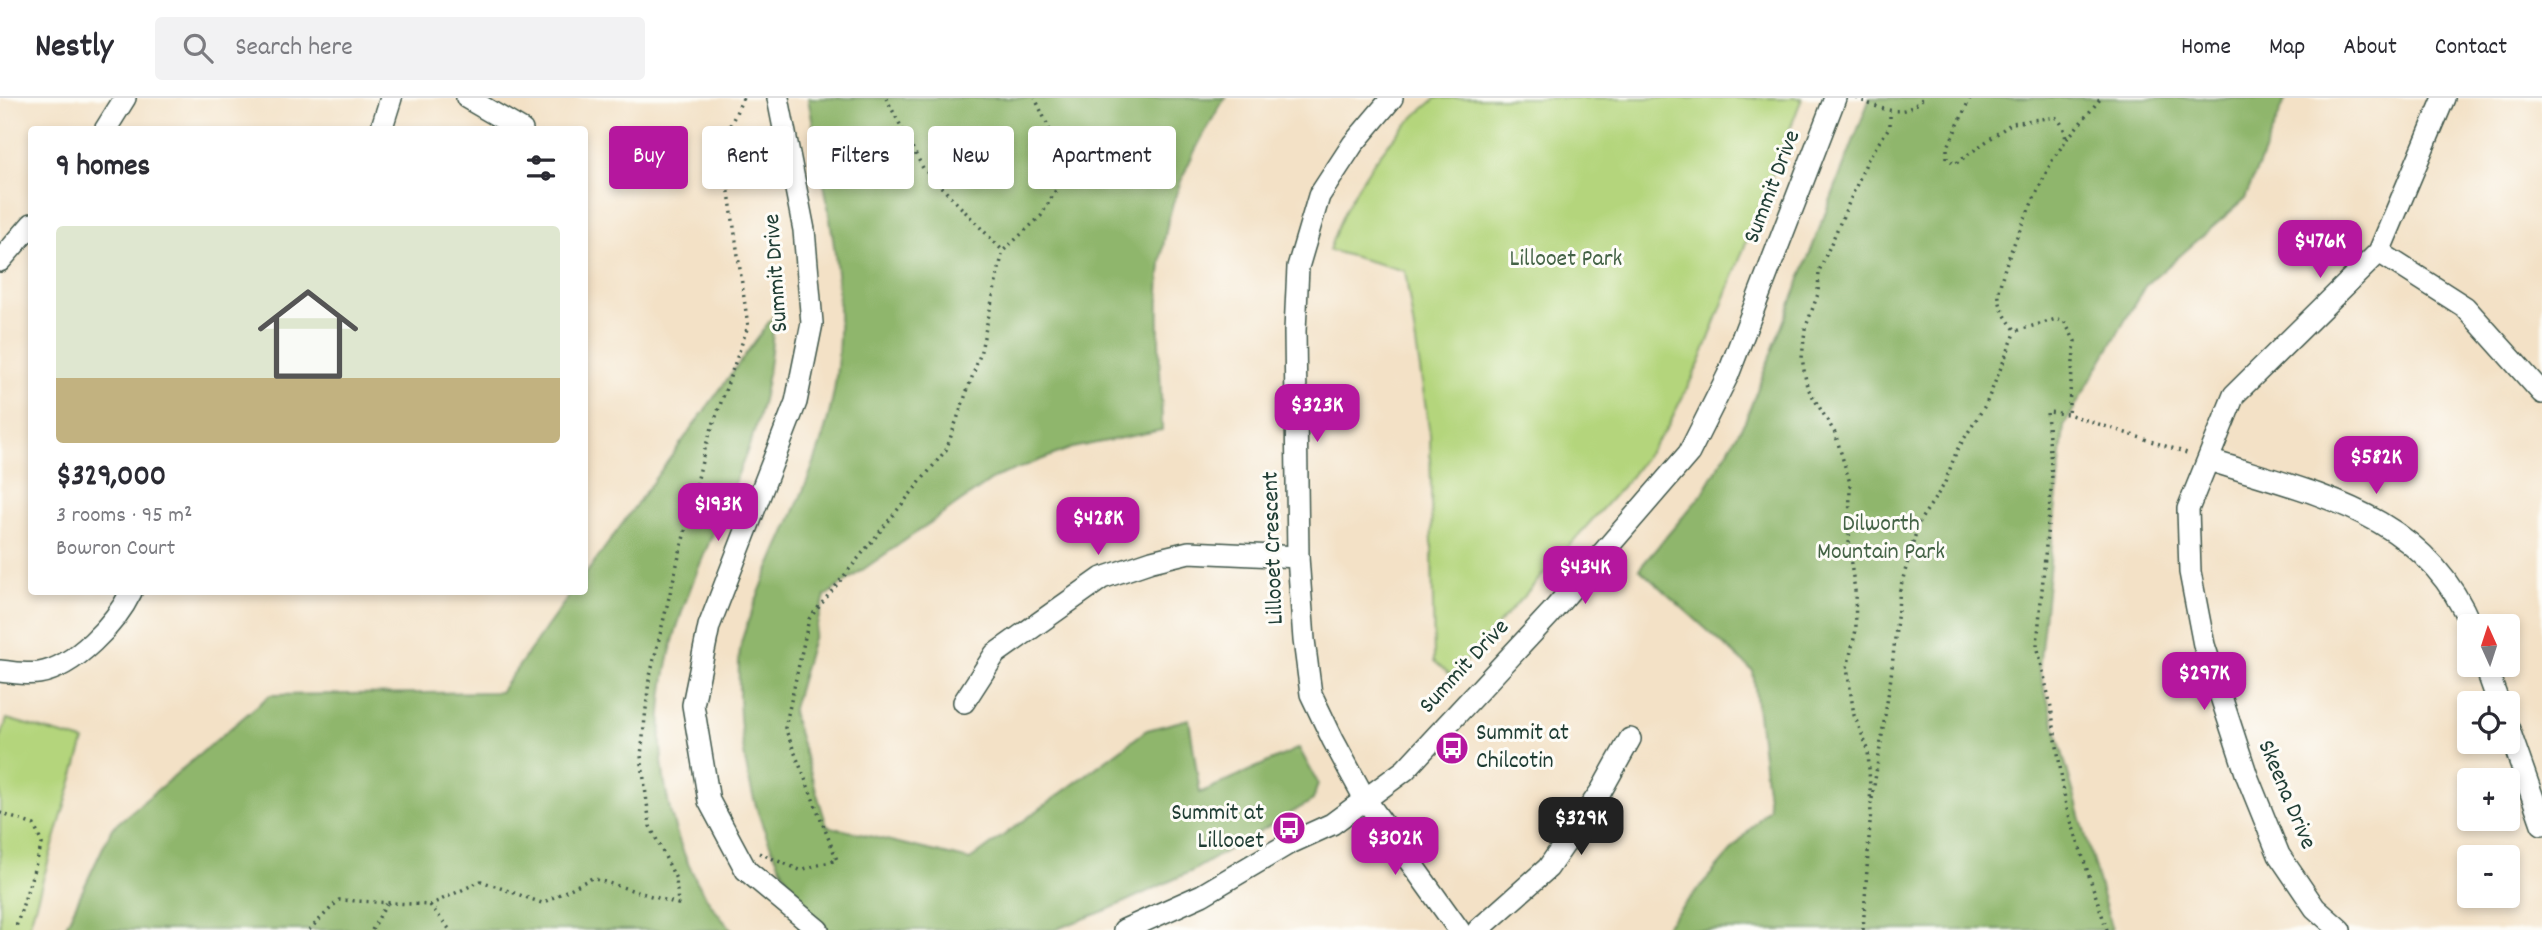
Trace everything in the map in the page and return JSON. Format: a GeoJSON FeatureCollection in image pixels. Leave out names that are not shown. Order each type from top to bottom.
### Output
{"type":"FeatureCollection","features":[{"type":"Feature","properties":{"kind":"street"},"geometry":{"type":"LineString","coordinates":[[108,126],[125,98]]}},
{"type":"Feature","properties":{"kind":"street"},"geometry":{"type":"LineString","coordinates":[[382,126],[391,98]]}},
{"type":"Feature","properties":{"kind":"street"},"geometry":{"type":"LineString","coordinates":[[467,98],[515,126]]}},
{"type":"Feature","properties":{"kind":"street","name":"Summit Drive"},"geometry":{"type":"LineString","coordinates":[[778,98],[804,230],[812,323],[796,402],[709,626],[694,705],[709,800],[746,870],[818,930]]}},
{"type":"Feature","properties":{"kind":"street","name":"Lillooet Crescent"},"geometry":{"type":"LineString","coordinates":[[1392,98],[1353,144],[1320,196],[1298,267],[1295,331],[1298,557],[1311,694],[1366,799],[1459,930]]}},
{"type":"Feature","properties":{"kind":"street","name":"Summit Drive"},"geometry":{"type":"LineString","coordinates":[[1124,930],[1202,894],[1288,844],[1332,824],[1414,760],[1550,614],[1689,453],[1728,375],[1835,98]]}},
{"type":"Feature","properties":{"kind":"street","name":"Skeena Drive"},"geometry":{"type":"LineString","coordinates":[[2340,930],[2315,908],[2279,855],[2247,776],[2204,645],[2190,572],[2188,509],[2234,396],[2379,252],[2444,98]]}},
{"type":"Feature","properties":{"kind":"street"},"geometry":{"type":"LineString","coordinates":[[0,261],[28,229]]}},
{"type":"Feature","properties":{"kind":"street"},"geometry":{"type":"LineString","coordinates":[[2379,252],[2465,307],[2542,393]]}},
{"type":"Feature","properties":{"kind":"street"},"geometry":{"type":"LineString","coordinates":[[2208,460],[2344,503],[2396,530],[2431,564],[2460,601],[2466,614]]}},
{"type":"Feature","properties":{"kind":"street"},"geometry":{"type":"LineString","coordinates":[[964,702],[995,654],[1101,578],[1189,552],[1298,557]]}},
{"type":"Feature","properties":{"kind":"street"},"geometry":{"type":"LineString","coordinates":[[0,671],[40,673],[83,652],[121,611],[129,595]]}},
{"type":"Feature","properties":{"kind":"street"},"geometry":{"type":"LineString","coordinates":[[1478,930],[1548,868],[1601,791],[1630,739]]}},
{"type":"Feature","properties":{"kind":"street"},"geometry":{"type":"LineString","coordinates":[[2517,754],[2542,824]]}},
{"type":"Feature","properties":{"kind":"path"},"geometry":{"type":"LineString","coordinates":[[309,930],[340,900],[389,900],[430,905],[481,881],[542,903],[592,878],[678,904],[676,878],[650,826],[640,756],[649,680],[706,445],[748,326],[722,143],[744,98]]}},
{"type":"Feature","properties":{"kind":"path"},"geometry":{"type":"LineString","coordinates":[[886,98],[923,168],[1003,251]]}},
{"type":"Feature","properties":{"kind":"path"},"geometry":{"type":"LineString","coordinates":[[731,842],[800,870],[837,860],[785,728],[809,619],[946,450],[980,355],[1003,251],[1041,216],[1068,169],[1035,98]]}},
{"type":"Feature","properties":{"kind":"path"},"geometry":{"type":"LineString","coordinates":[[1856,98],[1890,111],[1906,111],[1923,98]]}},
{"type":"Feature","properties":{"kind":"path"},"geometry":{"type":"LineString","coordinates":[[1970,98],[1947,149],[1947,158],[1955,164],[2001,129],[2028,119],[2055,117],[2060,121],[2065,141]]}},
{"type":"Feature","properties":{"kind":"path"},"geometry":{"type":"LineString","coordinates":[[2016,331],[2005,318],[1999,295],[2015,241],[2052,159],[2101,98]]}},
{"type":"Feature","properties":{"kind":"path"},"geometry":{"type":"LineString","coordinates":[[1871,808],[1868,749],[1854,715],[1847,668],[1856,630],[1855,590],[1849,551],[1850,483],[1835,433],[1807,387],[1802,358],[1805,329],[1818,294],[1819,271],[1868,159],[1890,126],[1890,111]]}},
{"type":"Feature","properties":{"kind":"path"},"geometry":{"type":"LineString","coordinates":[[2016,331],[2056,319],[2064,321],[2075,341],[2068,414]]}},
{"type":"Feature","properties":{"kind":"path"},"geometry":{"type":"LineString","coordinates":[[1863,930],[1871,808],[1891,677],[1900,590],[1919,522],[1944,485],[1957,450],[1986,404],[2016,331]]}},
{"type":"Feature","properties":{"kind":"path"},"geometry":{"type":"LineString","coordinates":[[2107,930],[2066,806],[2052,708],[2037,645],[2052,480],[2047,412],[2068,414],[2208,460]]}},
{"type":"Feature","properties":{"kind":"path"},"geometry":{"type":"LineString","coordinates":[[0,813],[34,825],[42,844],[15,930]]}},
{"type":"Feature","properties":{"kind":"path"},"geometry":{"type":"LineString","coordinates":[[372,930],[389,900]]}},
{"type":"Feature","properties":{"kind":"path"},"geometry":{"type":"LineString","coordinates":[[430,905],[450,930]]}},
{"type":"Feature","properties":{"kind":"green space"},"geometry":{"type":"Polygon","coordinates":[[[808,98],[1225,98],[1188,166],[1171,210],[1165,236],[1159,291],[1162,430],[1072,448],[996,477],[825,596],[792,712],[827,826],[970,860],[1147,730],[1189,719],[1200,793],[1299,748],[1318,783],[1313,800],[1192,871],[1107,910],[1054,930],[822,930],[786,877],[772,849],[752,790],[741,728],[739,656],[742,640],[806,484],[827,423],[834,391],[838,354],[838,280],[825,189],[914,189],[914,126],[813,126],[808,98]]]}},
{"type":"Feature","properties":{"kind":"green space","name":"Lillooet Park"},"geometry":{"type":"Polygon","coordinates":[[[1436,98],[1802,98],[1700,362],[1667,428],[1627,481],[1452,676],[1434,661],[1430,435],[1405,271],[1329,250],[1347,206],[1371,166],[1401,130],[1436,98]]]}},
{"type":"Feature","properties":{"kind":"green space","name":"Dilworth Mountain Park"},"geometry":{"type":"Polygon","coordinates":[[[1870,98],[2286,98],[2245,199],[2145,286],[2064,426],[2039,669],[2112,930],[1662,930],[1769,808],[1753,671],[1639,569],[1703,493],[1745,421],[1870,98]]]}},
{"type":"Feature","properties":{"kind":"green space"},"geometry":{"type":"Polygon","coordinates":[[[774,315],[769,367],[758,419],[680,618],[663,691],[660,729],[663,770],[671,814],[687,861],[711,905],[732,930],[64,930],[112,828],[270,695],[500,692],[570,595],[588,595],[588,571],[774,315]]]}},
{"type":"Feature","properties":{"kind":"green space"},"geometry":{"type":"Polygon","coordinates":[[[7,719],[84,741],[28,930],[0,930],[0,740],[7,719]]]}},
{"type":"Feature","properties":{"kind":"place","name":"Summit at Chilcotin"},"geometry":{"type":"Point","coordinates":[1452,748]}},
{"type":"Feature","properties":{"kind":"place","name":"Summit at Lillooet"},"geometry":{"type":"Point","coordinates":[1289,828]}}]}
